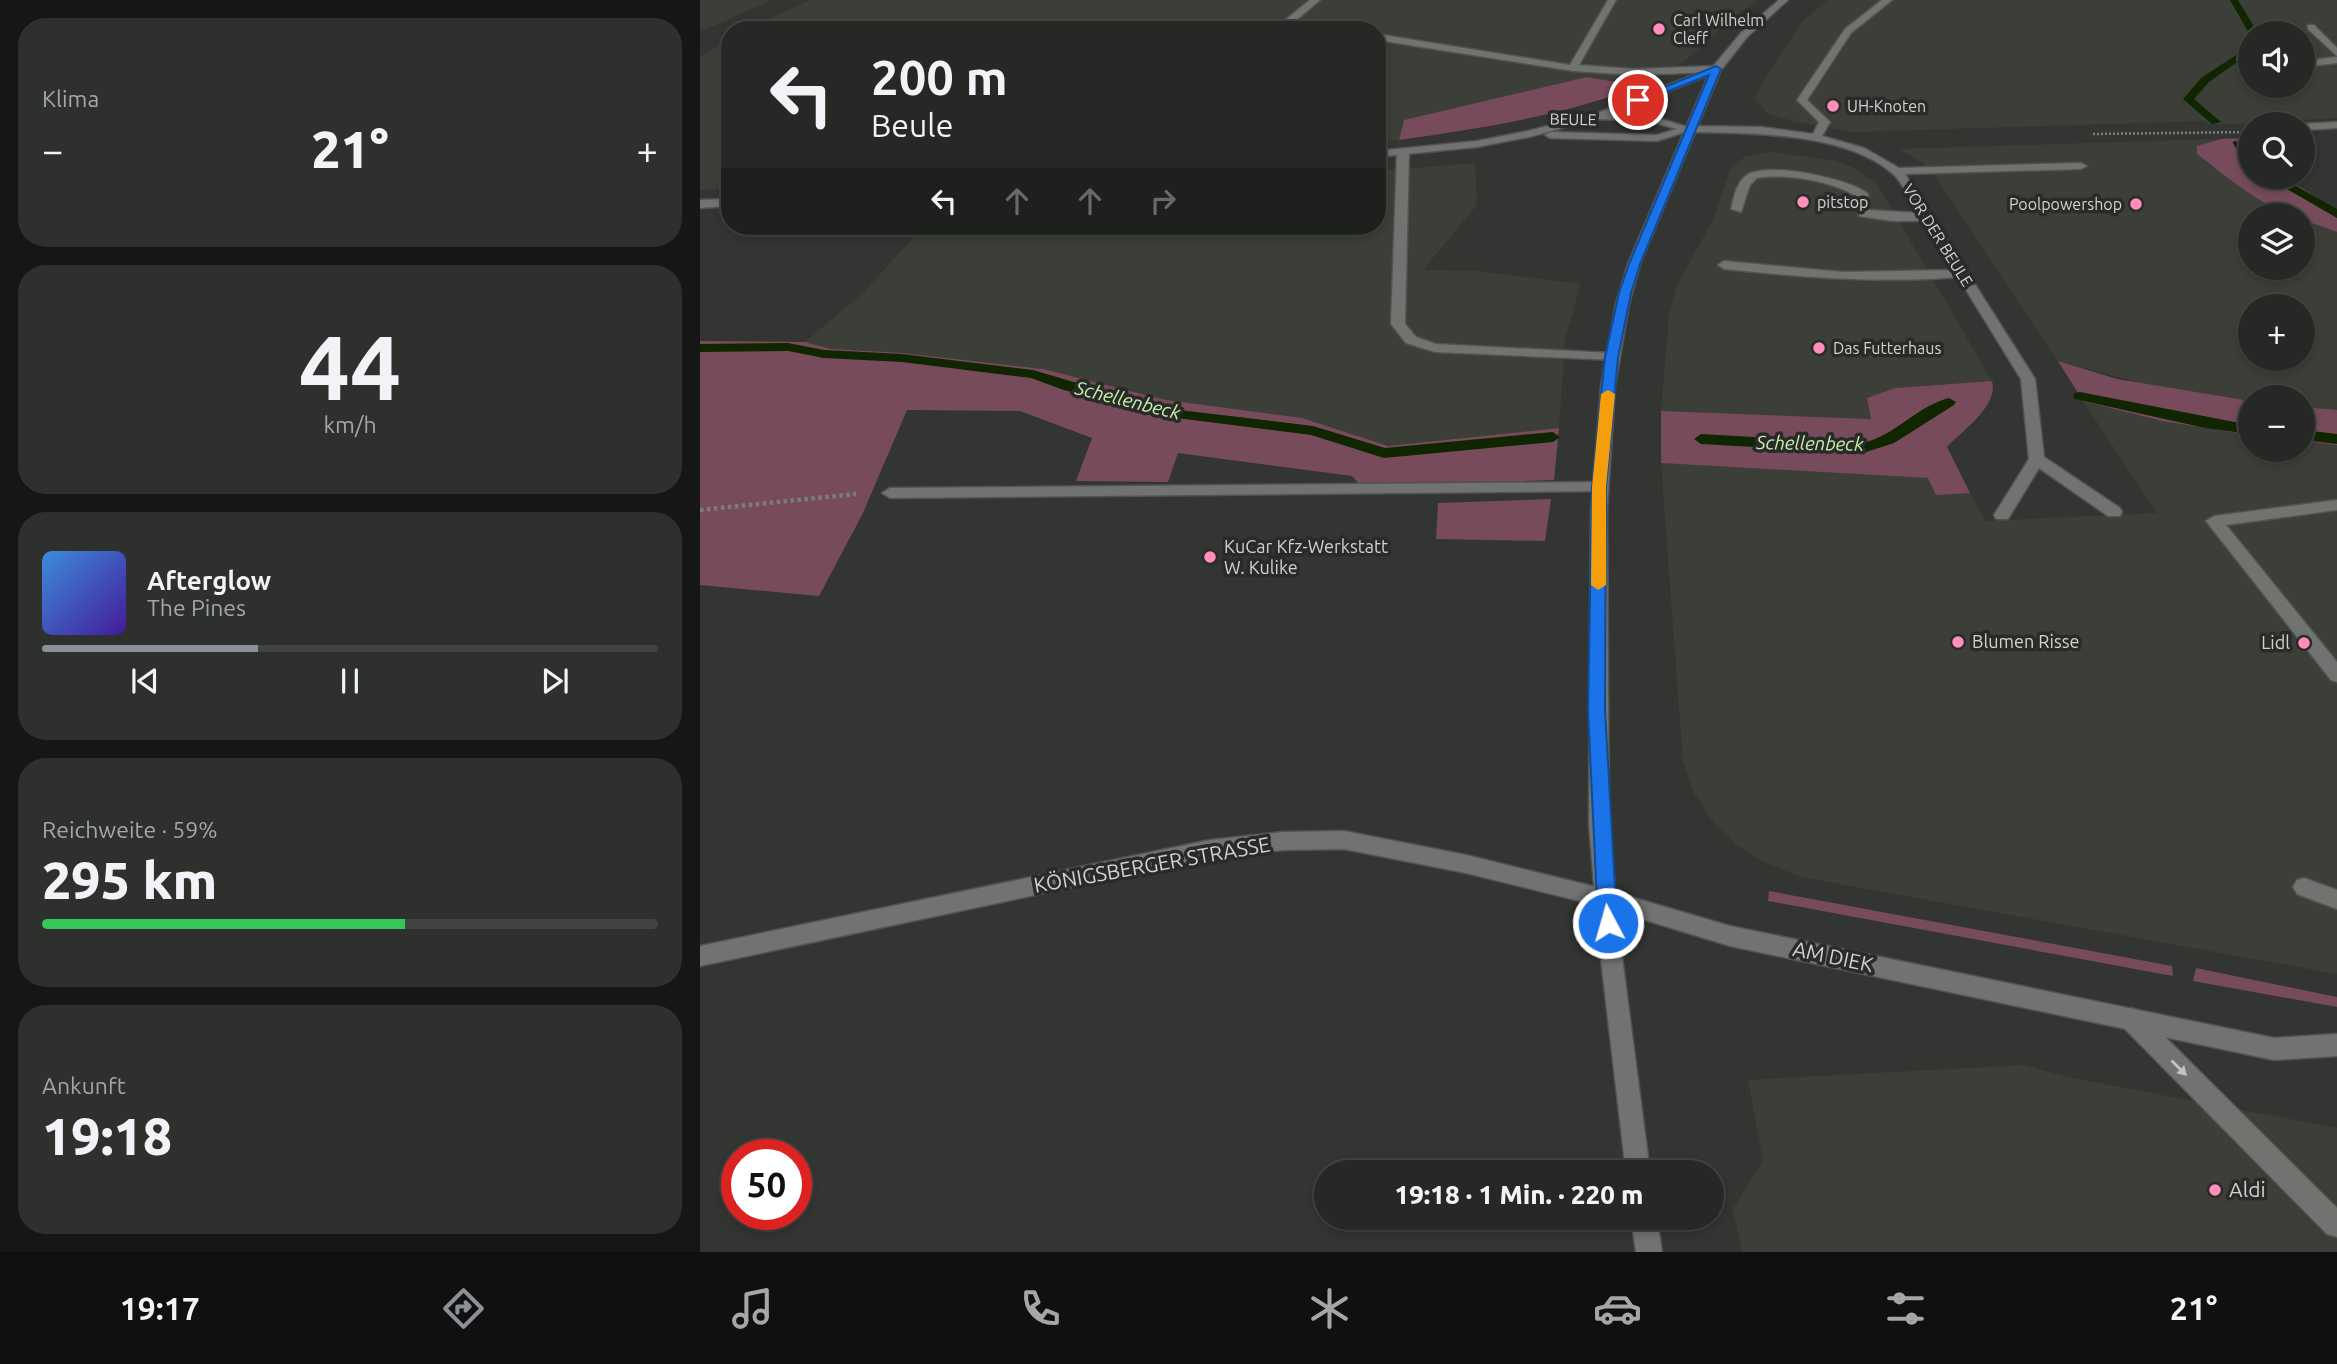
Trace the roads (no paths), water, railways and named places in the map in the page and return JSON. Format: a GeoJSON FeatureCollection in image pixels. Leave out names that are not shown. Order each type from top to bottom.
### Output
{"type":"FeatureCollection","features":[{"type":"Feature","properties":{"kind":"street"},"geometry":{"type":"LineString","coordinates":[[1290,21],[1316,0]]}},
{"type":"Feature","properties":{"kind":"street"},"geometry":{"type":"LineString","coordinates":[[1573,68],[1612,0]]}},
{"type":"Feature","properties":{"kind":"street"},"geometry":{"type":"LineString","coordinates":[[1637,1160],[1604,898],[1597,710],[1599,487],[1611,357],[1634,264],[1716,69],[1744,35],[1784,0]]}},
{"type":"Feature","properties":{"kind":"street"},"geometry":{"type":"LineString","coordinates":[[1816,138],[1825,121],[1802,100],[1848,31],[1888,0]]}},
{"type":"Feature","properties":{"kind":"street"},"geometry":{"type":"LineString","coordinates":[[2315,31],[2337,53]]}},
{"type":"Feature","properties":{"kind":"street"},"geometry":{"type":"LineString","coordinates":[[1386,38],[1573,68],[1634,72],[1716,69]]}},
{"type":"Feature","properties":{"kind":"street"},"geometry":{"type":"LineString","coordinates":[[2315,63],[2337,60]]}},
{"type":"Feature","properties":{"kind":"street","name":"BEULE"},"geometry":{"type":"LineString","coordinates":[[1386,153],[1477,144],[1529,134],[1596,116],[1716,69]]}},
{"type":"Feature","properties":{"kind":"street","name":"BEULE"},"geometry":{"type":"LineString","coordinates":[[1596,116],[1648,118],[1689,129]]}},
{"type":"Feature","properties":{"kind":"street"},"geometry":{"type":"LineString","coordinates":[[2315,126],[2337,125]]}},
{"type":"Feature","properties":{"kind":"street","name":"BEULE"},"geometry":{"type":"LineString","coordinates":[[1529,134],[1657,138],[1689,129]]}},
{"type":"Feature","properties":{"kind":"street","name":"VOR DER BEULE"},"geometry":{"type":"LineString","coordinates":[[1689,129],[1760,130],[1816,138],[1860,150],[1897,172],[1928,217],[2028,379],[2037,459]]}},
{"type":"Feature","properties":{"kind":"street"},"geometry":{"type":"LineString","coordinates":[[1404,152],[1398,324],[1411,340],[1435,348],[1611,357]]}},
{"type":"Feature","properties":{"kind":"street"},"geometry":{"type":"LineString","coordinates":[[1897,172],[2081,166]]}},
{"type":"Feature","properties":{"kind":"street"},"geometry":{"type":"LineString","coordinates":[[1737,209],[1746,181],[1754,175],[1768,174],[1849,186],[1862,194],[1863,214],[1892,218],[1928,217]]}},
{"type":"Feature","properties":{"kind":"street"},"geometry":{"type":"LineString","coordinates":[[700,204],[721,203]]}},
{"type":"Feature","properties":{"kind":"street"},"geometry":{"type":"LineString","coordinates":[[1724,265],[1830,277],[1932,277],[1963,274]]}},
{"type":"Feature","properties":{"kind":"street"},"geometry":{"type":"LineString","coordinates":[[2002,515],[2037,459],[2114,512]]}},
{"type":"Feature","properties":{"kind":"street"},"geometry":{"type":"LineString","coordinates":[[890,493],[1599,487]]}},
{"type":"Feature","properties":{"kind":"street"},"geometry":{"type":"LineString","coordinates":[[2337,505],[2214,521],[2337,675]]}},
{"type":"Feature","properties":{"kind":"street","name":"KÖNIGSBERGER STRASSE"},"geometry":{"type":"LineString","coordinates":[[700,956],[1210,849],[1283,841],[1344,840],[1466,864],[1604,898]]}},
{"type":"Feature","properties":{"kind":"street"},"geometry":{"type":"LineString","coordinates":[[2304,887],[2337,900]]}},
{"type":"Feature","properties":{"kind":"street","name":"AM DIEK"},"geometry":{"type":"LineString","coordinates":[[1604,898],[1730,936],[2274,1049],[2337,1045]]}},
{"type":"Feature","properties":{"kind":"street"},"geometry":{"type":"LineString","coordinates":[[2131,1019],[2336,1225]]}},
{"type":"Feature","properties":{"kind":"street"},"geometry":{"type":"LineString","coordinates":[[1646,1230],[1649,1252]]}},
{"type":"Feature","properties":{"kind":"waterway"},"geometry":{"type":"LineString","coordinates":[[2234,1],[2246,21]]}},
{"type":"Feature","properties":{"kind":"waterway"},"geometry":{"type":"LineString","coordinates":[[2216,122],[2188,99],[2205,80],[2238,57]]}},
{"type":"Feature","properties":{"kind":"waterway"},"geometry":{"type":"LineString","coordinates":[[2293,189],[2337,214]]}},
{"type":"Feature","properties":{"kind":"waterway","name":"Schellenbeck"},"geometry":{"type":"LineString","coordinates":[[700,348],[788,347],[824,354],[902,358],[1033,374],[1069,387],[1161,412],[1313,431],[1384,453],[1553,437]]}},
{"type":"Feature","properties":{"kind":"waterway","name":"Schellenbeck"},"geometry":{"type":"LineString","coordinates":[[2080,396],[2238,428]]}},
{"type":"Feature","properties":{"kind":"waterway","name":"Schellenbeck"},"geometry":{"type":"LineString","coordinates":[[1701,439],[1863,448],[1889,440],[1949,402]]}},
{"type":"Feature","properties":{"kind":"waterway","name":"Schellenbeck"},"geometry":{"type":"LineString","coordinates":[[2315,436],[2337,439]]}},
{"type":"Feature","properties":{"kind":"place","name":"Carl Wilhelm Cleff"},"geometry":{"type":"Point","coordinates":[1659,29]}},
{"type":"Feature","properties":{"kind":"place","name":"UH-Knoten"},"geometry":{"type":"Point","coordinates":[1833,106]}},
{"type":"Feature","properties":{"kind":"place","name":"pitstop"},"geometry":{"type":"Point","coordinates":[1803,202]}},
{"type":"Feature","properties":{"kind":"place","name":"Poolpowershop"},"geometry":{"type":"Point","coordinates":[2136,204]}},
{"type":"Feature","properties":{"kind":"place","name":"Das Futterhaus"},"geometry":{"type":"Point","coordinates":[1819,348]}},
{"type":"Feature","properties":{"kind":"place","name":"KuCar Kfz-Werkstatt W. Kulike"},"geometry":{"type":"Point","coordinates":[1210,557]}},
{"type":"Feature","properties":{"kind":"place","name":"Blumen Risse"},"geometry":{"type":"Point","coordinates":[1958,642]}},
{"type":"Feature","properties":{"kind":"place","name":"Lidl"},"geometry":{"type":"Point","coordinates":[2304,643]}},
{"type":"Feature","properties":{"kind":"place","name":"Aldi"},"geometry":{"type":"Point","coordinates":[2215,1190]}}]}
